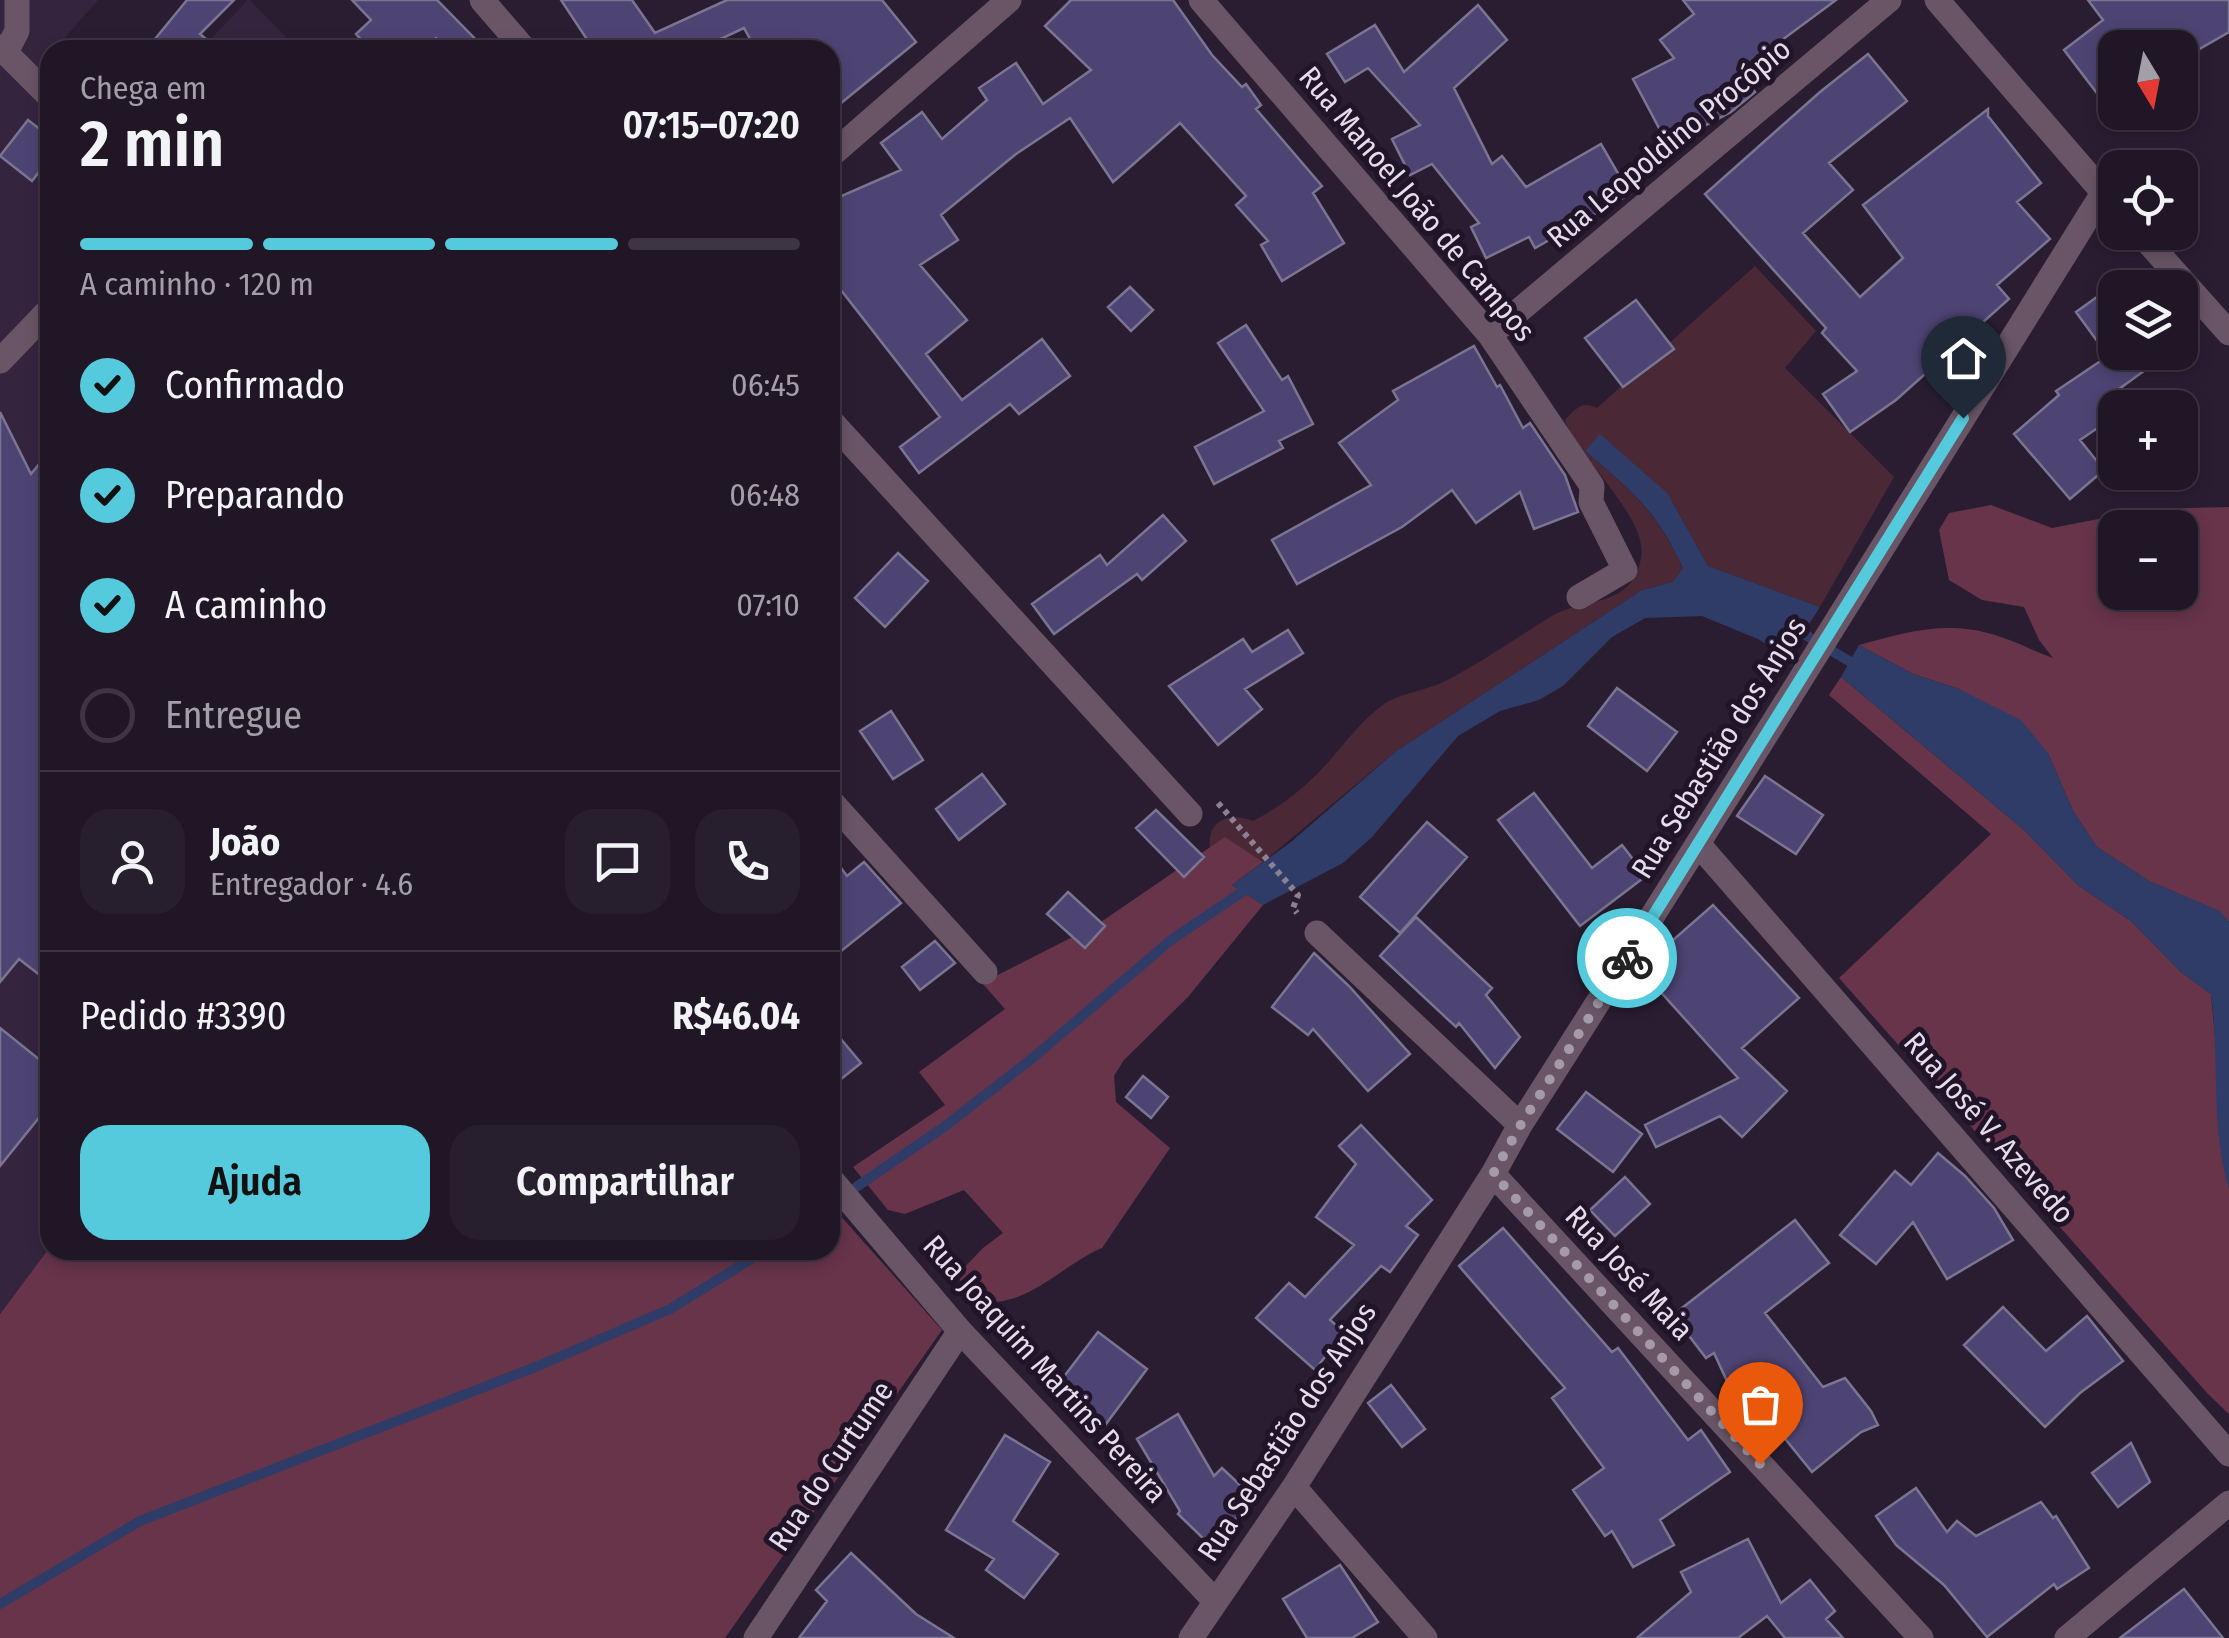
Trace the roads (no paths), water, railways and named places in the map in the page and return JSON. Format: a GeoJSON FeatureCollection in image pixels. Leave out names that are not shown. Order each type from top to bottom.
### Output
{"type":"FeatureCollection","features":[{"type":"Feature","properties":{"kind":"street"},"geometry":{"type":"LineString","coordinates":[[17,0],[17,32],[3,49],[40,86]]}},
{"type":"Feature","properties":{"kind":"street"},"geometry":{"type":"LineString","coordinates":[[482,0],[516,40]]}},
{"type":"Feature","properties":{"kind":"street"},"geometry":{"type":"LineString","coordinates":[[840,147],[1009,0]]}},
{"type":"Feature","properties":{"kind":"street","name":"Rua Manoel João de Campos"},"geometry":{"type":"LineString","coordinates":[[1202,0],[1490,335],[1592,486],[1591,502],[1625,570],[1579,597]]}},
{"type":"Feature","properties":{"kind":"street","name":"Rua Leopoldino Procópio"},"geometry":{"type":"LineString","coordinates":[[1490,335],[1889,0]]}},
{"type":"Feature","properties":{"kind":"street"},"geometry":{"type":"LineString","coordinates":[[1937,0],[2098,187]]}},
{"type":"Feature","properties":{"kind":"street","name":"Rua Sebastião dos Anjos"},"geometry":{"type":"LineString","coordinates":[[1192,1638],[1294,1488],[1699,845],[1810,660],[2098,217]]}},
{"type":"Feature","properties":{"kind":"street"},"geometry":{"type":"LineString","coordinates":[[2155,250],[2229,332]]}},
{"type":"Feature","properties":{"kind":"street"},"geometry":{"type":"LineString","coordinates":[[0,362],[40,320]]}},
{"type":"Feature","properties":{"kind":"street"},"geometry":{"type":"LineString","coordinates":[[840,431],[1190,814]]}},
{"type":"Feature","properties":{"kind":"street"},"geometry":{"type":"LineString","coordinates":[[840,811],[985,972]]}},
{"type":"Feature","properties":{"kind":"street","name":"Rua José V. Azevedo"},"geometry":{"type":"LineString","coordinates":[[1699,845],[2229,1454]]}},
{"type":"Feature","properties":{"kind":"street"},"geometry":{"type":"LineString","coordinates":[[1317,933],[1520,1126]]}},
{"type":"Feature","properties":{"kind":"street","name":"Rua José Maia"},"geometry":{"type":"LineString","coordinates":[[1493,1174],[1921,1638]]}},
{"type":"Feature","properties":{"kind":"street","name":"Rua Joaquim Martins Pereira"},"geometry":{"type":"LineString","coordinates":[[840,1189],[960,1331],[1215,1601]]}},
{"type":"Feature","properties":{"kind":"street","name":"Rua do Curtume"},"geometry":{"type":"LineString","coordinates":[[756,1638],[960,1331]]}},
{"type":"Feature","properties":{"kind":"street"},"geometry":{"type":"LineString","coordinates":[[1294,1488],[1425,1638]]}},
{"type":"Feature","properties":{"kind":"street"},"geometry":{"type":"LineString","coordinates":[[2067,1638],[2229,1503]]}},
{"type":"Feature","properties":{"kind":"water"},"geometry":{"type":"Polygon","coordinates":[[[1600,434],[1668,494],[1708,566],[1820,607],[1787,657],[1758,639],[1702,616],[1645,618],[1612,637],[1563,686],[1539,700],[1500,711],[1458,736],[1372,837],[1343,863],[1263,905],[1232,885],[1291,842],[1395,752],[1642,590],[1673,582],[1683,568],[1653,516],[1585,451],[1600,434]]]}},
{"type":"Feature","properties":{"kind":"water"},"geometry":{"type":"Polygon","coordinates":[[[1859,645],[1913,674],[1959,689],[2021,720],[2048,753],[2073,811],[2097,847],[2149,881],[2220,911],[2229,922],[2229,1189],[2219,1141],[2211,994],[2181,972],[2131,921],[2079,886],[2024,830],[1841,677],[1859,645]]]}},
{"type":"Feature","properties":{"kind":"waterway"},"geometry":{"type":"LineString","coordinates":[[1792,627],[1859,667]]}},
{"type":"Feature","properties":{"kind":"waterway"},"geometry":{"type":"LineString","coordinates":[[840,1198],[944,1127],[1034,1057],[1171,940],[1251,886]]}},
{"type":"Feature","properties":{"kind":"waterway"},"geometry":{"type":"LineString","coordinates":[[0,1604],[140,1521],[538,1366],[670,1309],[750,1260]]}}]}
